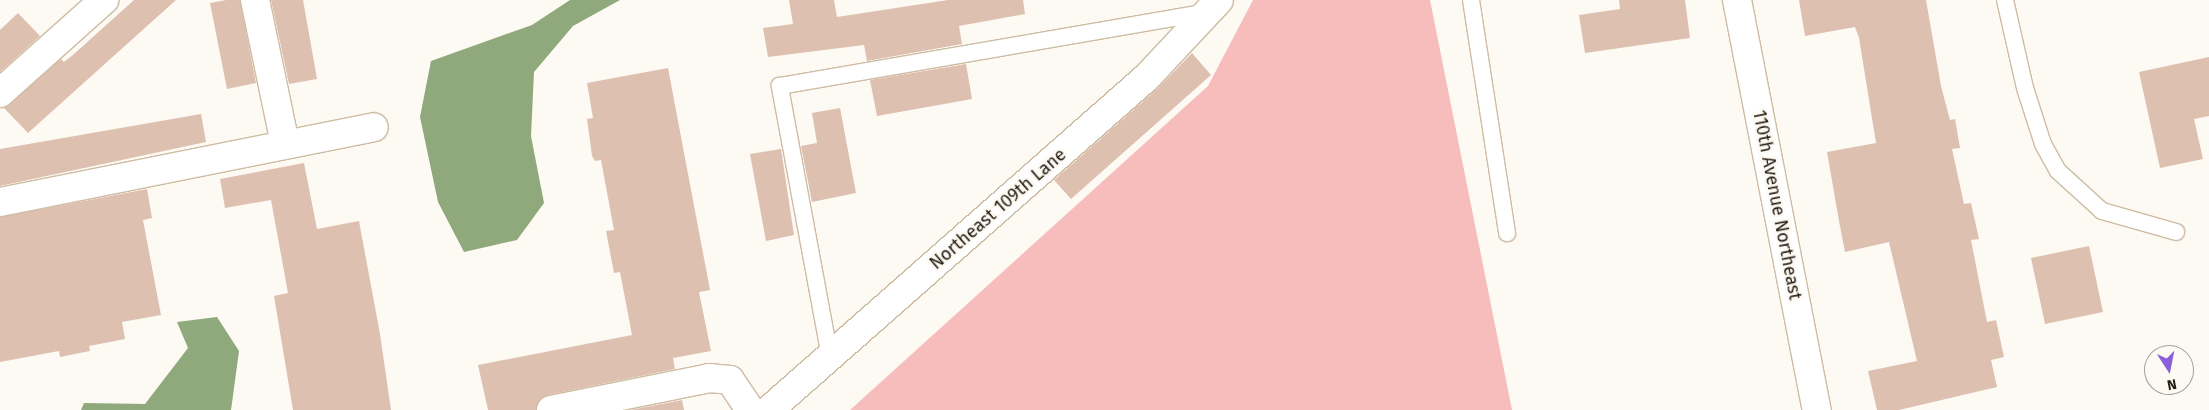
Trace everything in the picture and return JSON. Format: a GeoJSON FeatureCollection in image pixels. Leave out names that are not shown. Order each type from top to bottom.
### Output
{"type":"FeatureCollection","features":[{"type":"Feature","properties":{"kind":"street"},"geometry":{"type":"LineString","coordinates":[[0,93],[104,0]]}},
{"type":"Feature","properties":{"kind":"street"},"geometry":{"type":"LineString","coordinates":[[255,0],[285,144]]}},
{"type":"Feature","properties":{"kind":"street","name":"110th Avenue Northeast"},"geometry":{"type":"LineString","coordinates":[[1737,0],[1816,410]]}},
{"type":"Feature","properties":{"kind":"street","name":"Northeast 109th Lane"},"geometry":{"type":"LineString","coordinates":[[769,410],[1148,77],[1215,6]]}},
{"type":"Feature","properties":{"kind":"street"},"geometry":{"type":"LineString","coordinates":[[0,202],[374,127]]}},
{"type":"Feature","properties":{"kind":"street"},"geometry":{"type":"LineString","coordinates":[[551,410],[709,378],[730,380],[750,410]]}},
{"type":"Feature","properties":{"kind":"lane"},"geometry":{"type":"LineString","coordinates":[[1472,0],[1507,234]]}},
{"type":"Feature","properties":{"kind":"lane"},"geometry":{"type":"LineString","coordinates":[[2005,0],[2025,88],[2044,144],[2058,171],[2102,211],[2176,232]]}},
{"type":"Feature","properties":{"kind":"lane"},"geometry":{"type":"LineString","coordinates":[[830,357],[780,86],[1215,6]]}},
{"type":"Feature","properties":{"kind":"shaded area"},"geometry":{"type":"Polygon","coordinates":[[[570,0],[620,0],[573,26],[534,72],[531,136],[544,203],[517,240],[464,252],[438,202],[420,117],[431,61],[532,25],[570,0]]]}},
{"type":"Feature","properties":{"kind":"shaded area"},"geometry":{"type":"Polygon","coordinates":[[[1253,0],[1430,0],[1512,410],[850,410],[1208,86],[1253,0]]]}},
{"type":"Feature","properties":{"kind":"shaded area"},"geometry":{"type":"Polygon","coordinates":[[[217,317],[239,351],[231,410],[81,410],[84,403],[145,404],[188,348],[177,322],[217,317]]]}},
{"type":"Feature","properties":{"kind":"building"},"geometry":{"type":"Polygon","coordinates":[[[134,0],[176,0],[28,133],[4,108],[61,59],[64,62],[74,54],[134,0]]]}},
{"type":"Feature","properties":{"kind":"building"},"geometry":{"type":"Polygon","coordinates":[[[240,0],[256,83],[227,89],[210,3],[240,0]]]}},
{"type":"Feature","properties":{"kind":"building"},"geometry":{"type":"Polygon","coordinates":[[[271,0],[303,0],[317,79],[289,84],[271,0]]]}},
{"type":"Feature","properties":{"kind":"building"},"geometry":{"type":"Polygon","coordinates":[[[789,0],[834,0],[837,17],[948,0],[1023,0],[1025,14],[959,26],[962,44],[867,61],[864,45],[768,57],[763,28],[793,24],[789,0]]]}},
{"type":"Feature","properties":{"kind":"building"},"geometry":{"type":"Polygon","coordinates":[[[1619,0],[1685,0],[1690,38],[1585,53],[1579,15],[1620,9],[1619,0]]]}},
{"type":"Feature","properties":{"kind":"building"},"geometry":{"type":"Polygon","coordinates":[[[1799,0],[1926,0],[1941,86],[1950,120],[1955,119],[1960,148],[1952,149],[1964,204],[1971,203],[1979,239],[1971,240],[1987,322],[1996,320],[2004,357],[1991,360],[1997,387],[1899,410],[1877,410],[1868,371],[1917,361],[1889,242],[1845,252],[1839,221],[1827,152],[1876,143],[1859,38],[1855,27],[1805,36],[1799,0]]]}},
{"type":"Feature","properties":{"kind":"building"},"geometry":{"type":"Polygon","coordinates":[[[18,13],[40,36],[0,72],[0,30],[18,13]]]}},
{"type":"Feature","properties":{"kind":"building"},"geometry":{"type":"Polygon","coordinates":[[[1192,53],[1211,75],[1071,199],[1054,180],[1157,89],[1192,53]]]}},
{"type":"Feature","properties":{"kind":"building"},"geometry":{"type":"Polygon","coordinates":[[[2209,57],[2209,116],[2194,119],[2203,159],[2160,168],[2139,72],[2209,57]]]}},
{"type":"Feature","properties":{"kind":"building"},"geometry":{"type":"Polygon","coordinates":[[[966,64],[972,99],[877,116],[870,80],[966,64]]]}},
{"type":"Feature","properties":{"kind":"building"},"geometry":{"type":"Polygon","coordinates":[[[668,68],[710,290],[699,292],[711,351],[673,358],[675,369],[548,395],[540,399],[536,410],[488,410],[478,365],[632,335],[620,272],[614,273],[606,231],[614,230],[601,160],[595,161],[592,156],[587,119],[593,118],[587,83],[668,68]]]}},
{"type":"Feature","properties":{"kind":"building"},"geometry":{"type":"Polygon","coordinates":[[[840,108],[856,193],[812,202],[801,146],[817,143],[812,113],[840,108]]]}},
{"type":"Feature","properties":{"kind":"building"},"geometry":{"type":"Polygon","coordinates":[[[201,114],[206,142],[0,186],[0,149],[201,114]]]}},
{"type":"Feature","properties":{"kind":"building"},"geometry":{"type":"Polygon","coordinates":[[[781,149],[794,235],[766,241],[750,154],[781,149]]]}},
{"type":"Feature","properties":{"kind":"building"},"geometry":{"type":"Polygon","coordinates":[[[304,163],[317,229],[359,221],[380,334],[391,410],[293,410],[274,296],[288,293],[271,200],[225,208],[220,179],[304,163]]]}},
{"type":"Feature","properties":{"kind":"building"},"geometry":{"type":"Polygon","coordinates":[[[147,189],[152,218],[143,220],[161,315],[122,322],[125,339],[89,346],[90,351],[60,357],[59,351],[0,362],[0,217],[147,189]]]}},
{"type":"Feature","properties":{"kind":"building"},"geometry":{"type":"Polygon","coordinates":[[[2089,246],[2103,312],[2045,324],[2031,258],[2089,246]]]}},
{"type":"Feature","properties":{"kind":"building"},"geometry":{"type":"Polygon","coordinates":[[[682,400],[684,410],[630,410],[682,400]]]}}]}
